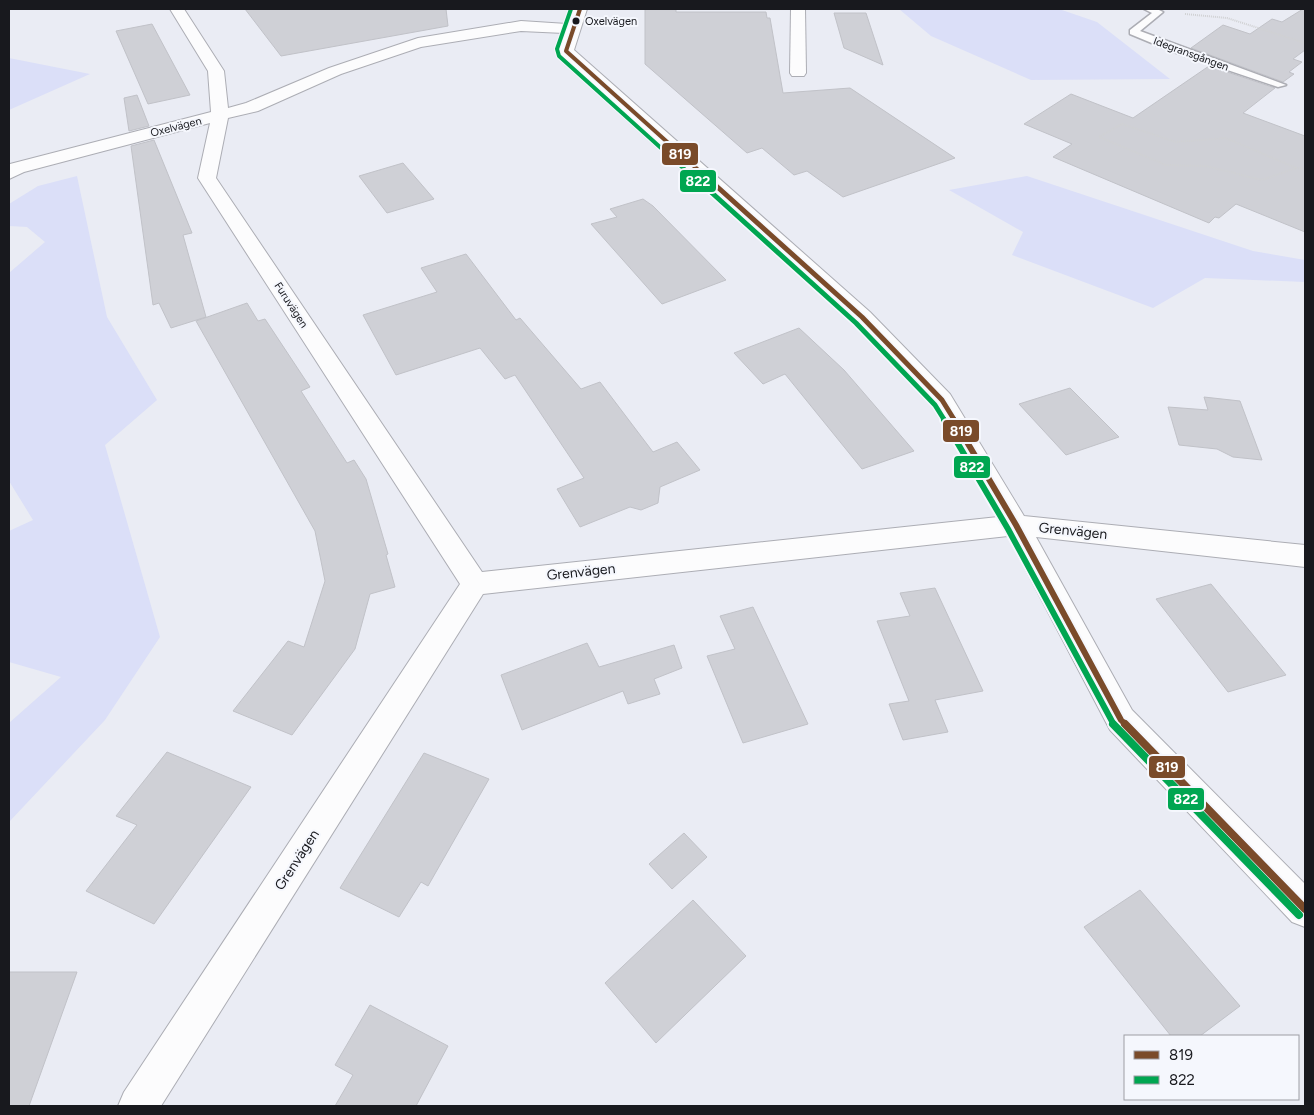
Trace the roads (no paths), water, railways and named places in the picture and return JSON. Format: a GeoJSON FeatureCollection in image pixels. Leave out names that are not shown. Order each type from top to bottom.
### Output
{"type":"FeatureCollection","features":[{"type":"Feature","properties":{"kind":"street","name":"Furuvägen"},"geometry":{"type":"LineString","coordinates":[[177,9],[216,71],[220,116],[207,178],[475,584]]}},
{"type":"Feature","properties":{"kind":"street"},"geometry":{"type":"LineString","coordinates":[[798,9],[798,72]]}},
{"type":"Feature","properties":{"kind":"street","name":"Oxelvägen"},"geometry":{"type":"LineString","coordinates":[[9,173],[17,168],[252,107],[335,71],[418,43],[576,19]]}},
{"type":"Feature","properties":{"kind":"street"},"geometry":{"type":"LineString","coordinates":[[576,19],[566,51],[862,317],[942,400],[1016,525],[1121,720],[1305,909]]}},
{"type":"Feature","properties":{"kind":"street","name":"Grenvägen"},"geometry":{"type":"LineString","coordinates":[[138,1106],[475,584],[1016,525],[1305,556]]}},
{"type":"Feature","properties":{"kind":"lane","name":"Idegransgången"},"geometry":{"type":"LineString","coordinates":[[1148,9],[1159,12],[1133,32],[1174,49],[1281,85]]}},
{"type":"Feature","properties":{"kind":"place","name":"Oxelvägen"},"geometry":{"type":"Point","coordinates":[576,21]}}]}
